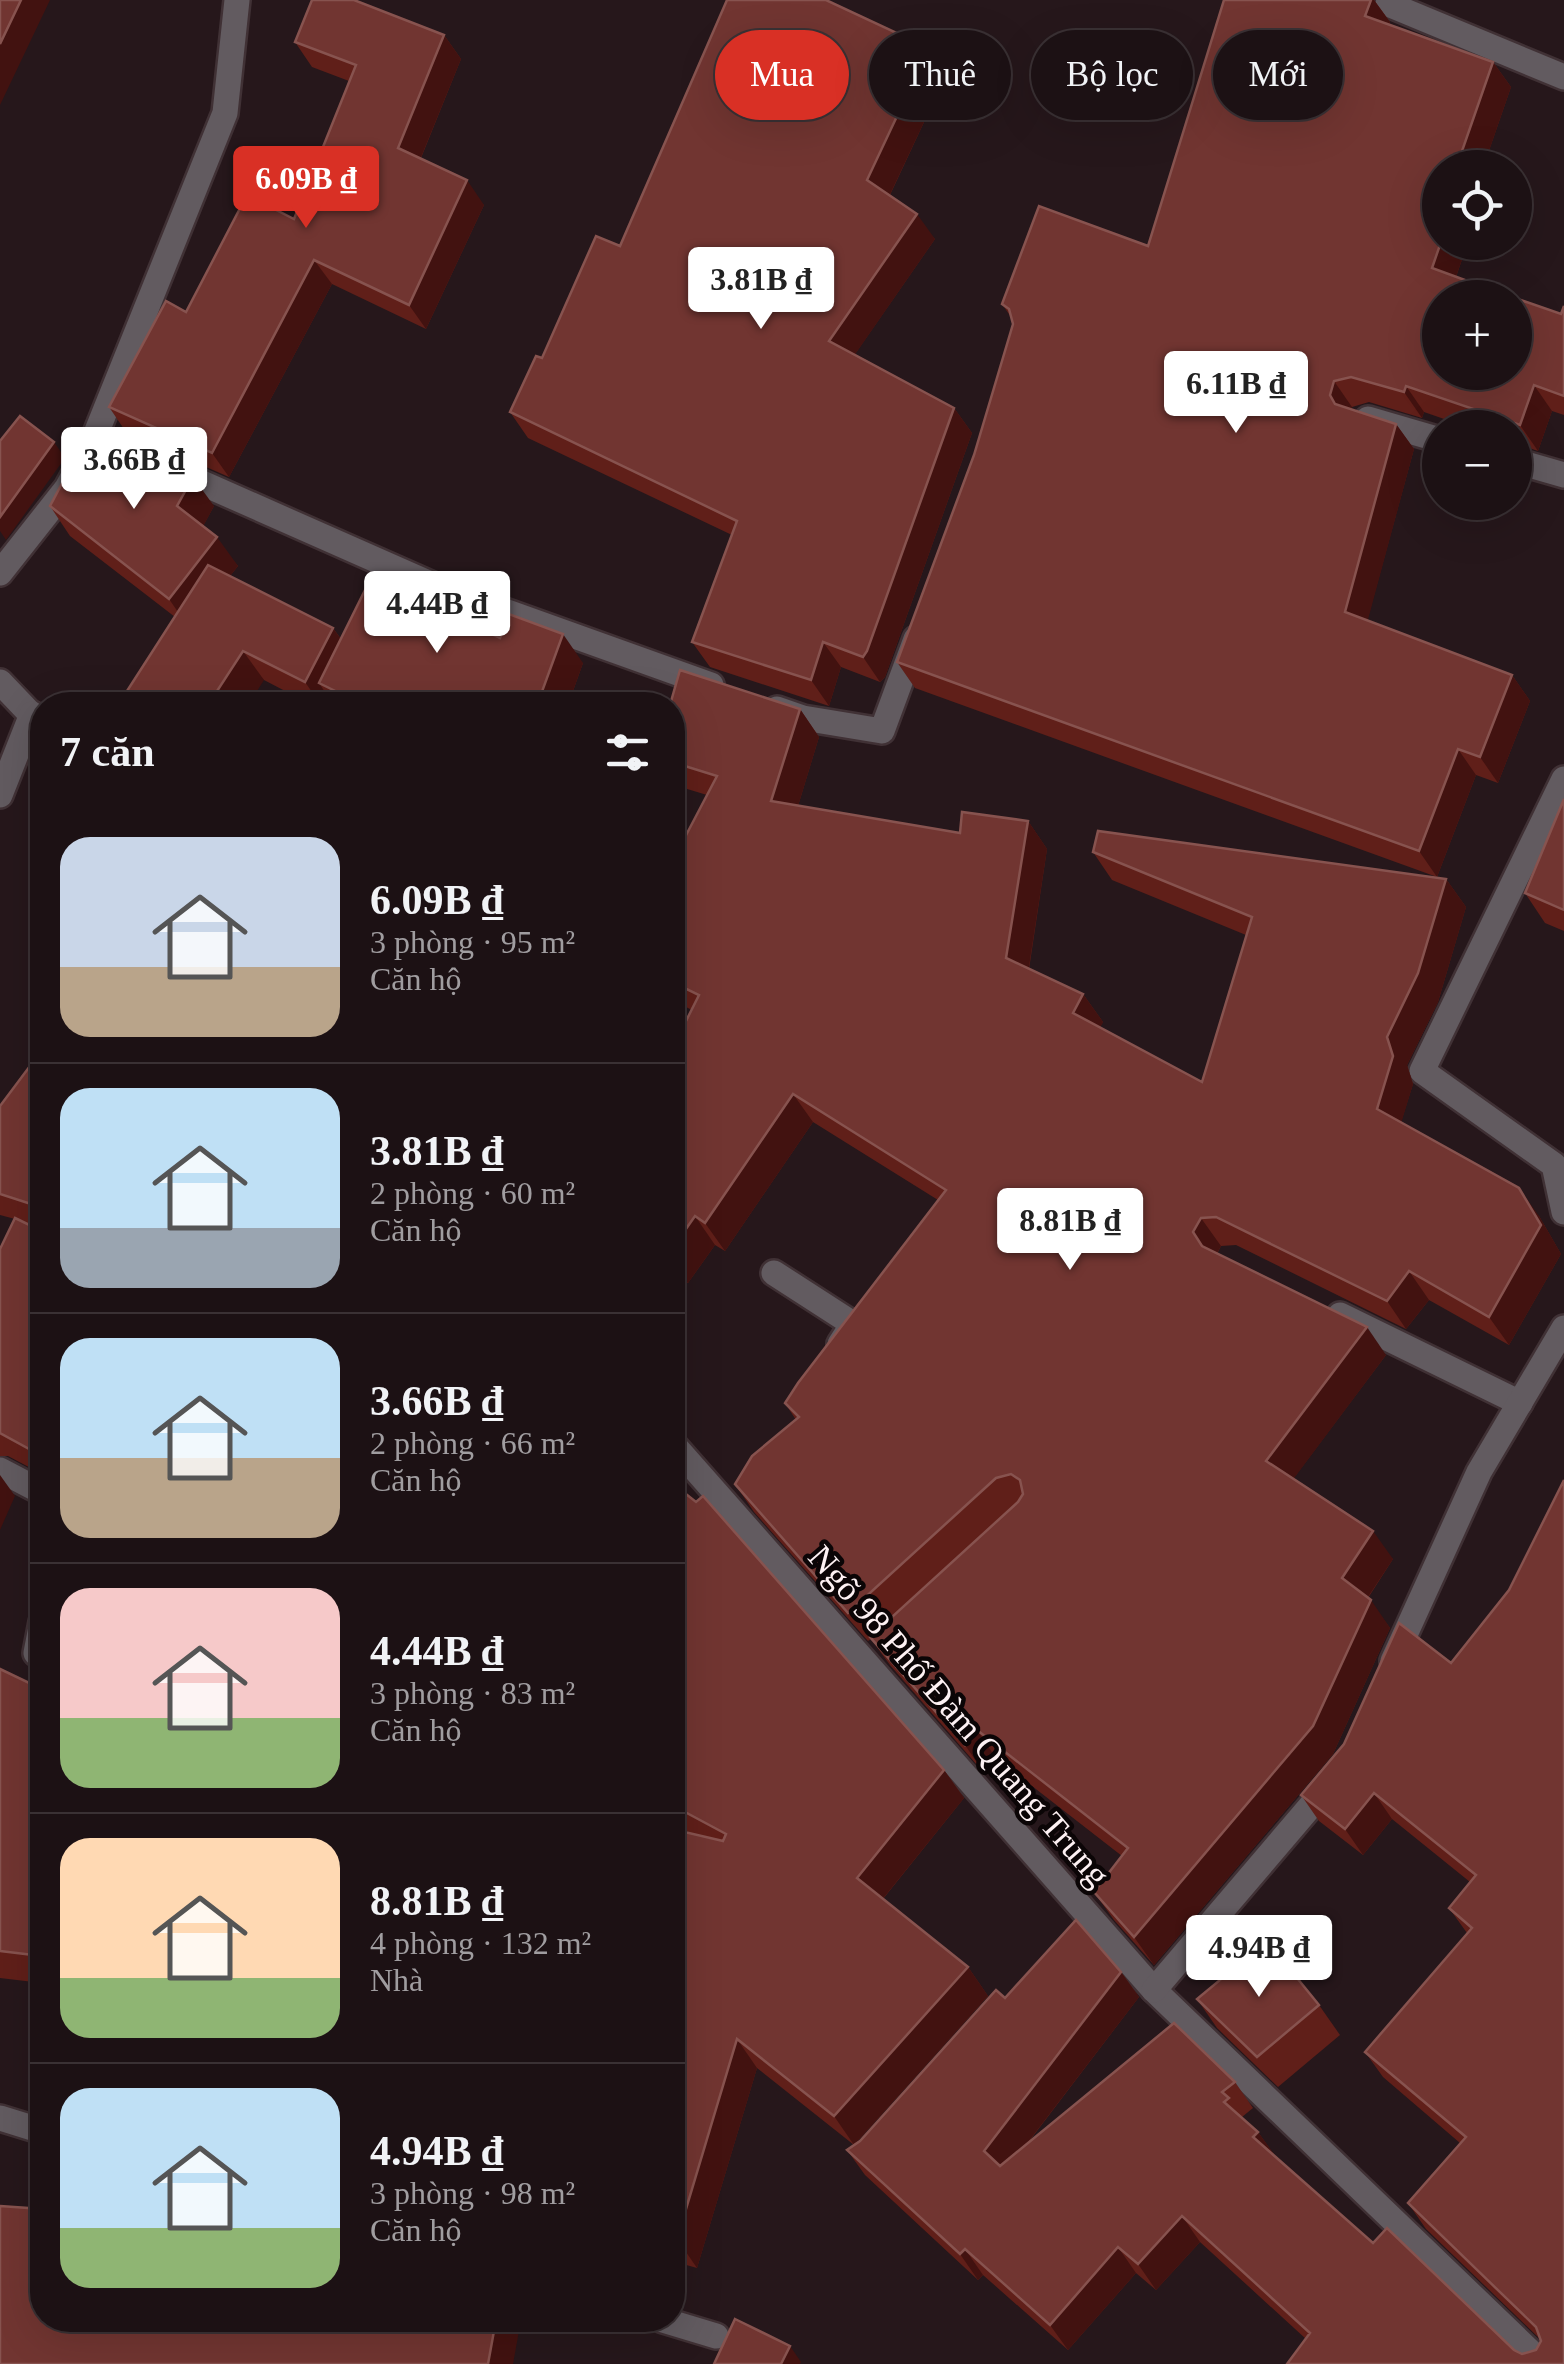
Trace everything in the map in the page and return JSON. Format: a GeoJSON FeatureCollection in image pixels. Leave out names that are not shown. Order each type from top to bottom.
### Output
{"type":"FeatureCollection","features":[{"type":"Feature","properties":{"kind":"street"},"geometry":{"type":"LineString","coordinates":[[0,573],[104,440],[226,113],[238,0]]}},
{"type":"Feature","properties":{"kind":"street"},"geometry":{"type":"LineString","coordinates":[[1388,4],[1564,77]]}},
{"type":"Feature","properties":{"kind":"street"},"geometry":{"type":"LineString","coordinates":[[1364,418],[1422,435]]}},
{"type":"Feature","properties":{"kind":"street"},"geometry":{"type":"LineString","coordinates":[[148,460],[434,586],[803,718],[882,731],[922,622]]}},
{"type":"Feature","properties":{"kind":"street"},"geometry":{"type":"LineString","coordinates":[[1532,466],[1564,475]]}},
{"type":"Feature","properties":{"kind":"street"},"geometry":{"type":"LineString","coordinates":[[0,682],[30,713]]}},
{"type":"Feature","properties":{"kind":"street"},"geometry":{"type":"LineString","coordinates":[[0,795],[30,734]]}},
{"type":"Feature","properties":{"kind":"street"},"geometry":{"type":"LineString","coordinates":[[1564,779],[1422,1071],[1554,1165],[1564,1212]]}},
{"type":"Feature","properties":{"kind":"street"},"geometry":{"type":"LineString","coordinates":[[774,1273],[853,1324],[823,1372]]}},
{"type":"Feature","properties":{"kind":"street"},"geometry":{"type":"LineString","coordinates":[[1314,1302],[1520,1403]]}},
{"type":"Feature","properties":{"kind":"street"},"geometry":{"type":"LineString","coordinates":[[1380,1691],[1479,1472],[1564,1328]]}},
{"type":"Feature","properties":{"kind":"street","name":"Ngõ 98 Phố Đàm Quang Trung"},"geometry":{"type":"LineString","coordinates":[[685,1455],[739,1506],[1078,1920],[1543,2364]]}},
{"type":"Feature","properties":{"kind":"street"},"geometry":{"type":"LineString","coordinates":[[0,1470],[30,1486]]}},
{"type":"Feature","properties":{"kind":"street"},"geometry":{"type":"LineString","coordinates":[[1154,1990],[1347,1764]]}},
{"type":"Feature","properties":{"kind":"street"},"geometry":{"type":"LineString","coordinates":[[0,2118],[30,2127]]}},
{"type":"Feature","properties":{"kind":"street"},"geometry":{"type":"LineString","coordinates":[[685,2327],[716,2336]]}},
{"type":"Feature","properties":{"kind":"building"},"geometry":{"type":"Polygon","coordinates":[[[0,0],[21,0],[0,44],[0,0]]]}},
{"type":"Feature","properties":{"kind":"building"},"geometry":{"type":"Polygon","coordinates":[[[312,0],[354,0],[444,35],[398,148],[467,180],[409,305],[314,260],[212,453],[109,407],[166,301],[186,312],[247,195],[294,219],[356,65],[295,42],[312,0]]]}},
{"type":"Feature","properties":{"kind":"building"},"geometry":{"type":"Polygon","coordinates":[[[727,0],[826,0],[890,30],[869,30],[869,120],[895,120],[867,180],[917,214],[829,341],[954,408],[863,657],[823,642],[811,680],[692,642],[737,521],[510,412],[536,356],[542,358],[596,236],[620,246],[727,0]]]}},
{"type":"Feature","properties":{"kind":"building"},"geometry":{"type":"Polygon","coordinates":[[[1224,0],[1371,0],[1365,16],[1493,62],[1462,150],[1422,150],[1422,260],[1435,260],[1432,268],[1465,280],[1422,280],[1422,390],[1532,390],[1532,304],[1561,314],[1564,306],[1564,396],[1534,385],[1525,410],[1476,410],[1406,386],[1404,392],[1351,377],[1334,381],[1330,395],[1335,404],[1396,424],[1345,612],[1512,675],[1480,757],[1458,749],[1419,851],[897,662],[974,455],[1013,324],[1009,309],[1002,304],[1039,206],[1148,246],[1187,120],[1193,120],[1193,100],[1213,36],[1213,120],[1343,120],[1343,30],[1215,30],[1224,0]]]}},
{"type":"Feature","properties":{"kind":"building"},"geometry":{"type":"Polygon","coordinates":[[[20,416],[54,442],[0,517],[0,441],[20,416]]]}},
{"type":"Feature","properties":{"kind":"building"},"geometry":{"type":"Polygon","coordinates":[[[90,431],[193,477],[177,506],[217,537],[169,599],[50,506],[90,431]]]}},
{"type":"Feature","properties":{"kind":"building"},"geometry":{"type":"Polygon","coordinates":[[[208,565],[333,628],[305,682],[243,651],[216,692],[126,692],[208,565]]]}},
{"type":"Feature","properties":{"kind":"building"},"geometry":{"type":"Polygon","coordinates":[[[372,576],[500,638],[509,614],[563,634],[542,692],[337,692],[319,683],[372,576]]]}},
{"type":"Feature","properties":{"kind":"building"},"geometry":{"type":"Polygon","coordinates":[[[680,670],[800,709],[771,801],[960,833],[962,812],[1028,821],[1006,958],[1083,994],[1073,1013],[1202,1082],[1252,917],[1093,852],[1098,831],[1446,879],[1418,973],[1387,1037],[1393,1056],[1377,1109],[1519,1188],[1541,1225],[1489,1317],[1409,1271],[1387,1301],[1216,1217],[1201,1218],[1193,1232],[1202,1246],[1367,1327],[1266,1461],[1373,1531],[1342,1578],[1371,1600],[1313,1726],[1134,1937],[1094,1892],[1128,1848],[977,1730],[965,1745],[870,1637],[1018,1502],[1023,1494],[1020,1480],[1011,1474],[996,1478],[848,1613],[735,1484],[752,1456],[799,1417],[785,1403],[946,1190],[793,1094],[705,1223],[695,1216],[685,1230],[685,1023],[699,995],[685,988],[685,837],[717,776],[685,766],[685,692],[674,692],[680,670]]]}},
{"type":"Feature","properties":{"kind":"building"},"geometry":{"type":"Polygon","coordinates":[[[1564,799],[1564,910],[1525,893],[1564,799]]]}},
{"type":"Feature","properties":{"kind":"building"},"geometry":{"type":"Polygon","coordinates":[[[30,1066],[30,1204],[0,1194],[0,1106],[30,1066]]]}},
{"type":"Feature","properties":{"kind":"building"},"geometry":{"type":"Polygon","coordinates":[[[15,1218],[30,1225],[30,1450],[0,1433],[0,1249],[15,1218]]]}},
{"type":"Feature","properties":{"kind":"building"},"geometry":{"type":"Polygon","coordinates":[[[1564,1480],[1564,2364],[1287,2364],[1310,2333],[1182,2216],[1138,2264],[1118,2247],[1050,2325],[965,2249],[960,2254],[847,2150],[860,2141],[996,1990],[1005,1998],[1076,1920],[1121,1972],[984,2151],[1000,2166],[1174,2023],[1235,2082],[1222,2092],[1229,2098],[1224,2102],[1258,2132],[1253,2137],[1373,2243],[1387,2228],[1514,2350],[1522,2354],[1536,2350],[1541,2341],[1536,2327],[1408,2203],[1466,2137],[1365,2052],[1472,1928],[1449,1908],[1476,1875],[1374,1793],[1345,1829],[1301,1795],[1344,1744],[1399,1623],[1451,1663],[1509,1590],[1564,1480]]]}},
{"type":"Feature","properties":{"kind":"building"},"geometry":{"type":"Polygon","coordinates":[[[685,1493],[696,1502],[703,1496],[944,1770],[857,1878],[968,1967],[834,2116],[737,2039],[685,2212],[685,1832],[723,1841],[726,1834],[685,1812],[685,1493]]]}},
{"type":"Feature","properties":{"kind":"building"},"geometry":{"type":"Polygon","coordinates":[[[0,1669],[30,1683],[30,1955],[0,1951],[0,1669]]]}},
{"type":"Feature","properties":{"kind":"building"},"geometry":{"type":"Polygon","coordinates":[[[1267,1941],[1319,2005],[1257,2057],[1197,1999],[1267,1941]]]}},
{"type":"Feature","properties":{"kind":"building"},"geometry":{"type":"Polygon","coordinates":[[[0,2206],[30,2208],[30,2332],[494,2332],[488,2364],[0,2364],[0,2206]]]}},
{"type":"Feature","properties":{"kind":"building"},"geometry":{"type":"Polygon","coordinates":[[[735,2319],[790,2346],[781,2364],[714,2364],[735,2319]]]}}]}
